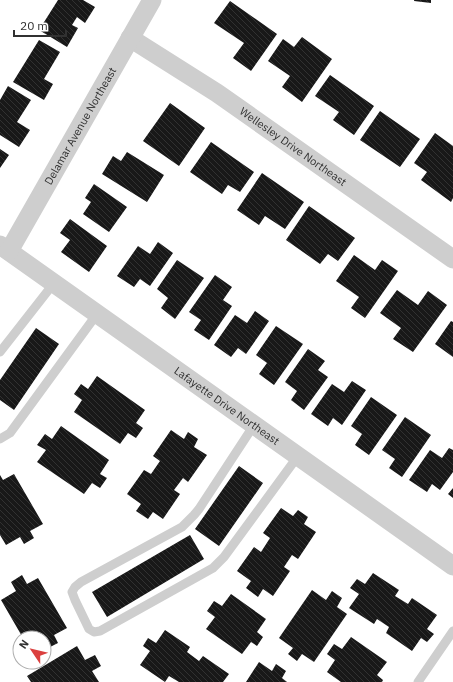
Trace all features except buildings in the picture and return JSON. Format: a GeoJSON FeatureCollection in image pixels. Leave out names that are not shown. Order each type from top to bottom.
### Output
{"type":"FeatureCollection","features":[{"type":"Feature","properties":{"kind":"street","name":"Delamar Avenue Northeast"},"geometry":{"type":"LineString","coordinates":[[4,248],[152,0]]}},
{"type":"Feature","properties":{"kind":"street","name":"Wellesley Drive Northeast"},"geometry":{"type":"LineString","coordinates":[[130,38],[217,93],[453,259]]}},
{"type":"Feature","properties":{"kind":"street","name":"Lafayette Drive Northeast"},"geometry":{"type":"LineString","coordinates":[[4,248],[453,566]]}},
{"type":"Feature","properties":{"kind":"lane"},"geometry":{"type":"LineString","coordinates":[[0,352],[54,283]]}},
{"type":"Feature","properties":{"kind":"lane"},"geometry":{"type":"LineString","coordinates":[[0,439],[10,434],[97,314]]}},
{"type":"Feature","properties":{"kind":"lane"},"geometry":{"type":"LineString","coordinates":[[254,426],[199,509],[190,520],[182,527],[81,582],[75,587],[72,592],[75,600],[89,628],[94,632],[100,631],[213,568],[224,557],[298,456]]}},
{"type":"Feature","properties":{"kind":"lane"},"geometry":{"type":"LineString","coordinates":[[418,682],[453,631]]}}]}
